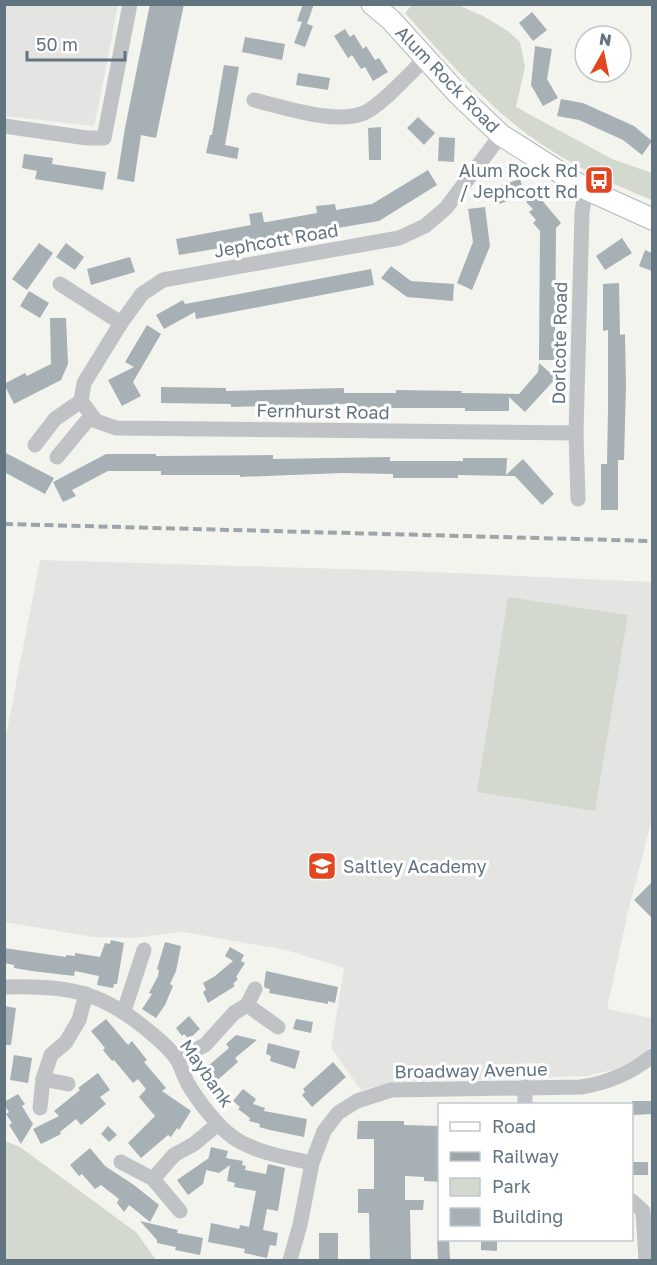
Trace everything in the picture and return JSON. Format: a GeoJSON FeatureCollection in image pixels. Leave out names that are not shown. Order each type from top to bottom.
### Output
{"type":"FeatureCollection","features":[{"type":"Feature","properties":{"kind":"street"},"geometry":{"type":"LineString","coordinates":[[4,126],[87,138],[104,138],[130,4]]}},
{"type":"Feature","properties":{"kind":"street","name":"Alum Rock Road"},"geometry":{"type":"LineString","coordinates":[[372,4],[391,20],[427,57],[458,94],[501,135],[586,189],[652,219]]}},
{"type":"Feature","properties":{"kind":"street"},"geometry":{"type":"LineString","coordinates":[[254,100],[345,118],[364,113],[376,105],[427,57]]}},
{"type":"Feature","properties":{"kind":"street","name":"Jephcott Road"},"geometry":{"type":"LineString","coordinates":[[81,401],[84,383],[121,323],[142,294],[163,280],[399,238],[425,226],[446,208],[501,135]]}},
{"type":"Feature","properties":{"kind":"street","name":"Dorlcote Road"},"geometry":{"type":"LineString","coordinates":[[578,498],[576,433],[582,212],[586,189]]}},
{"type":"Feature","properties":{"kind":"street"},"geometry":{"type":"LineString","coordinates":[[60,284],[121,323]]}},
{"type":"Feature","properties":{"kind":"street"},"geometry":{"type":"LineString","coordinates":[[35,445],[54,420],[81,401],[91,416],[57,457]]}},
{"type":"Feature","properties":{"kind":"street","name":"Fernhurst Road"},"geometry":{"type":"LineString","coordinates":[[91,416],[96,421],[116,428],[576,433]]}},
{"type":"Feature","properties":{"kind":"street"},"geometry":{"type":"LineString","coordinates":[[124,1011],[144,950]]}},
{"type":"Feature","properties":{"kind":"street","name":"Maybank"},"geometry":{"type":"LineString","coordinates":[[4,987],[64,988],[86,993],[124,1011],[155,1036],[177,1059],[188,1084],[218,1124],[235,1138],[268,1154],[312,1163]]}},
{"type":"Feature","properties":{"kind":"street"},"geometry":{"type":"LineString","coordinates":[[177,1059],[205,1046],[234,1012],[247,1005],[255,989]]}},
{"type":"Feature","properties":{"kind":"street"},"geometry":{"type":"LineString","coordinates":[[40,1108],[43,1079],[51,1055],[66,1042],[79,1020],[86,993]]}},
{"type":"Feature","properties":{"kind":"street"},"geometry":{"type":"LineString","coordinates":[[247,1005],[278,1027]]}},
{"type":"Feature","properties":{"kind":"street","name":"Broadway Avenue"},"geometry":{"type":"LineString","coordinates":[[290,1260],[300,1225],[312,1163],[324,1131],[338,1113],[357,1101],[391,1090],[597,1085],[612,1081],[649,1063]]}},
{"type":"Feature","properties":{"kind":"street"},"geometry":{"type":"LineString","coordinates":[[43,1079],[69,1084]]}},
{"type":"Feature","properties":{"kind":"street"},"geometry":{"type":"LineString","coordinates":[[525,1087],[525,1103]]}},
{"type":"Feature","properties":{"kind":"street"},"geometry":{"type":"LineString","coordinates":[[153,1179],[174,1155],[194,1144],[218,1124]]}},
{"type":"Feature","properties":{"kind":"street"},"geometry":{"type":"LineString","coordinates":[[121,1162],[153,1179],[180,1211]]}},
{"type":"Feature","properties":{"kind":"street"},"geometry":{"type":"LineString","coordinates":[[633,1202],[643,1211],[646,1260]]}},
{"type":"Feature","properties":{"kind":"shaded area"},"geometry":{"type":"Polygon","coordinates":[[[5,4],[118,5],[93,126],[5,116],[5,4]]]}},
{"type":"Feature","properties":{"kind":"shaded area","name":"Saltley Academy"},"geometry":{"type":"Polygon","coordinates":[[[40,560],[410,571],[652,582],[652,819],[628,912],[607,1009],[652,1018],[652,1045],[641,1056],[617,1069],[586,1076],[397,1082],[361,1090],[331,1048],[344,968],[286,950],[183,932],[132,938],[92,937],[5,922],[5,741],[40,560]]]}},
{"type":"Feature","properties":{"kind":"green space"},"geometry":{"type":"Polygon","coordinates":[[[412,5],[458,5],[508,31],[520,42],[525,67],[516,107],[612,159],[652,173],[652,200],[574,164],[509,120],[472,86],[405,13],[412,5]]]}},
{"type":"Feature","properties":{"kind":"green space"},"geometry":{"type":"Polygon","coordinates":[[[508,597],[628,615],[595,811],[477,792],[508,597]]]}},
{"type":"Feature","properties":{"kind":"green space"},"geometry":{"type":"Polygon","coordinates":[[[5,1141],[20,1147],[137,1233],[156,1260],[5,1260],[5,1141]]]}},
{"type":"Feature","properties":{"kind":"building"},"geometry":{"type":"Polygon","coordinates":[[[150,4],[184,4],[156,138],[141,135],[134,182],[117,179],[150,4]]]}},
{"type":"Feature","properties":{"kind":"building"},"geometry":{"type":"Polygon","coordinates":[[[303,4],[314,4],[307,24],[313,26],[305,47],[294,43],[302,22],[297,21],[303,4]]]}},
{"type":"Feature","properties":{"kind":"building"},"geometry":{"type":"Polygon","coordinates":[[[532,12],[547,30],[533,41],[519,23],[532,12]]]}},
{"type":"Feature","properties":{"kind":"building"},"geometry":{"type":"Polygon","coordinates":[[[345,29],[350,37],[354,34],[363,49],[366,46],[375,60],[379,58],[388,72],[373,81],[365,67],[361,69],[352,55],[348,58],[334,36],[345,29]]]}},
{"type":"Feature","properties":{"kind":"building"},"geometry":{"type":"Polygon","coordinates":[[[245,37],[285,44],[282,60],[242,52],[245,37]]]}},
{"type":"Feature","properties":{"kind":"building"},"geometry":{"type":"Polygon","coordinates":[[[535,46],[552,49],[547,79],[558,98],[543,106],[531,85],[535,46]]]}},
{"type":"Feature","properties":{"kind":"building"},"geometry":{"type":"Polygon","coordinates":[[[224,65],[239,67],[225,145],[239,148],[237,159],[206,153],[210,135],[212,135],[224,65]]]}},
{"type":"Feature","properties":{"kind":"building"},"geometry":{"type":"Polygon","coordinates":[[[298,73],[330,78],[328,90],[296,85],[298,73]]]}},
{"type":"Feature","properties":{"kind":"building"},"geometry":{"type":"Polygon","coordinates":[[[561,99],[583,103],[634,126],[652,141],[642,155],[623,140],[579,120],[557,116],[561,99]]]}},
{"type":"Feature","properties":{"kind":"building"},"geometry":{"type":"Polygon","coordinates":[[[418,117],[435,133],[424,145],[407,128],[418,117]]]}},
{"type":"Feature","properties":{"kind":"building"},"geometry":{"type":"Polygon","coordinates":[[[381,127],[381,160],[369,160],[368,128],[381,127]]]}},
{"type":"Feature","properties":{"kind":"building"},"geometry":{"type":"Polygon","coordinates":[[[439,137],[455,138],[454,162],[438,161],[439,137]]]}},
{"type":"Feature","properties":{"kind":"building"},"geometry":{"type":"Polygon","coordinates":[[[24,154],[53,158],[52,164],[106,172],[103,190],[35,179],[37,171],[22,168],[24,154]]]}},
{"type":"Feature","properties":{"kind":"building"},"geometry":{"type":"Polygon","coordinates":[[[428,170],[437,185],[379,221],[179,255],[176,239],[251,225],[249,214],[262,212],[264,222],[267,222],[317,213],[316,206],[335,204],[336,210],[372,204],[428,170]]]}},
{"type":"Feature","properties":{"kind":"building"},"geometry":{"type":"Polygon","coordinates":[[[520,179],[525,195],[496,205],[490,189],[520,179]]]}},
{"type":"Feature","properties":{"kind":"building"},"geometry":{"type":"Polygon","coordinates":[[[536,193],[561,223],[556,228],[555,360],[539,360],[540,231],[533,223],[536,220],[529,212],[533,209],[526,202],[536,193]]]}},
{"type":"Feature","properties":{"kind":"building"},"geometry":{"type":"Polygon","coordinates":[[[485,207],[490,246],[472,290],[457,283],[473,242],[468,209],[485,207]]]}},
{"type":"Feature","properties":{"kind":"building"},"geometry":{"type":"Polygon","coordinates":[[[622,238],[632,253],[605,270],[596,256],[622,238]]]}},
{"type":"Feature","properties":{"kind":"building"},"geometry":{"type":"Polygon","coordinates":[[[39,243],[53,253],[27,290],[12,279],[39,243]]]}},
{"type":"Feature","properties":{"kind":"building"},"geometry":{"type":"Polygon","coordinates":[[[66,243],[84,257],[75,270],[56,257],[66,243]]]}},
{"type":"Feature","properties":{"kind":"building"},"geometry":{"type":"Polygon","coordinates":[[[645,250],[652,253],[652,271],[639,266],[645,250]]]}},
{"type":"Feature","properties":{"kind":"building"},"geometry":{"type":"Polygon","coordinates":[[[130,257],[135,272],[91,285],[87,269],[130,257]]]}},
{"type":"Feature","properties":{"kind":"building"},"geometry":{"type":"Polygon","coordinates":[[[391,266],[411,281],[454,284],[453,301],[407,297],[381,278],[391,266]]]}},
{"type":"Feature","properties":{"kind":"building"},"geometry":{"type":"Polygon","coordinates":[[[371,269],[374,285],[196,319],[195,312],[164,329],[156,315],[183,300],[185,304],[371,269]]]}},
{"type":"Feature","properties":{"kind":"building"},"geometry":{"type":"Polygon","coordinates":[[[619,283],[620,335],[625,334],[624,460],[618,460],[618,510],[601,510],[601,464],[607,464],[608,409],[608,330],[603,331],[603,284],[619,283]]]}},
{"type":"Feature","properties":{"kind":"building"},"geometry":{"type":"Polygon","coordinates":[[[29,291],[49,303],[40,318],[20,306],[29,291]]]}},
{"type":"Feature","properties":{"kind":"building"},"geometry":{"type":"Polygon","coordinates":[[[50,318],[66,318],[68,364],[61,380],[14,404],[4,384],[25,373],[27,376],[51,364],[50,318]]]}},
{"type":"Feature","properties":{"kind":"building"},"geometry":{"type":"Polygon","coordinates":[[[147,325],[161,334],[133,382],[141,396],[122,406],[108,380],[134,367],[125,362],[147,325]]]}},
{"type":"Feature","properties":{"kind":"building"},"geometry":{"type":"Polygon","coordinates":[[[539,363],[556,378],[525,412],[509,397],[509,411],[465,411],[465,408],[348,408],[348,404],[231,407],[231,404],[161,403],[161,387],[226,388],[226,391],[344,388],[344,393],[396,393],[396,390],[519,394],[538,372],[539,363]]]}},
{"type":"Feature","properties":{"kind":"building"},"geometry":{"type":"Polygon","coordinates":[[[4,452],[54,478],[45,494],[4,472],[4,452]]]}},
{"type":"Feature","properties":{"kind":"building"},"geometry":{"type":"Polygon","coordinates":[[[106,454],[273,455],[273,459],[390,457],[390,461],[463,461],[463,458],[507,458],[506,475],[523,459],[554,494],[542,505],[515,476],[458,475],[458,478],[393,478],[393,474],[342,473],[240,477],[240,475],[161,475],[161,471],[108,471],[72,490],[76,496],[63,502],[53,482],[106,454]]]}},
{"type":"Feature","properties":{"kind":"building"},"geometry":{"type":"Polygon","coordinates":[[[652,882],[652,918],[634,900],[652,882]]]}},
{"type":"Feature","properties":{"kind":"building"},"geometry":{"type":"Polygon","coordinates":[[[111,940],[124,943],[117,984],[114,984],[113,988],[97,985],[99,976],[75,971],[74,976],[32,971],[14,968],[14,965],[4,963],[4,948],[66,957],[66,955],[75,956],[75,953],[100,957],[105,943],[110,944],[111,940]]]}},
{"type":"Feature","properties":{"kind":"building"},"geometry":{"type":"Polygon","coordinates":[[[165,942],[181,946],[176,971],[170,984],[173,986],[165,1005],[156,1018],[142,1009],[152,994],[149,993],[158,976],[159,970],[157,969],[165,942]]]}},
{"type":"Feature","properties":{"kind":"building"},"geometry":{"type":"Polygon","coordinates":[[[230,947],[244,955],[241,961],[245,963],[236,977],[238,979],[233,984],[235,986],[208,1003],[203,992],[206,990],[203,983],[233,961],[225,956],[230,947]]]}},
{"type":"Feature","properties":{"kind":"building"},"geometry":{"type":"Polygon","coordinates":[[[266,971],[338,987],[335,1003],[328,1001],[328,1004],[269,993],[270,989],[265,988],[264,985],[266,971]]]}},
{"type":"Feature","properties":{"kind":"building"},"geometry":{"type":"Polygon","coordinates":[[[4,1006],[16,1008],[11,1045],[4,1045],[4,1006]]]}},
{"type":"Feature","properties":{"kind":"building"},"geometry":{"type":"Polygon","coordinates":[[[189,1016],[200,1029],[189,1039],[184,1034],[182,1036],[176,1028],[189,1016]]]}},
{"type":"Feature","properties":{"kind":"building"},"geometry":{"type":"Polygon","coordinates":[[[106,1019],[128,1045],[132,1041],[147,1060],[144,1062],[166,1088],[162,1091],[191,1111],[179,1130],[177,1128],[171,1137],[168,1135],[141,1158],[128,1143],[155,1116],[139,1097],[146,1089],[138,1079],[133,1083],[114,1060],[112,1061],[91,1031],[106,1019]]]}},
{"type":"Feature","properties":{"kind":"building"},"geometry":{"type":"Polygon","coordinates":[[[296,1019],[313,1022],[311,1033],[293,1029],[296,1019]]]}},
{"type":"Feature","properties":{"kind":"building"},"geometry":{"type":"Polygon","coordinates":[[[236,1035],[257,1040],[235,1058],[238,1062],[212,1085],[201,1072],[229,1048],[226,1044],[236,1035]]]}},
{"type":"Feature","properties":{"kind":"building"},"geometry":{"type":"Polygon","coordinates":[[[268,1043],[300,1051],[295,1069],[270,1061],[271,1056],[266,1054],[268,1043]]]}},
{"type":"Feature","properties":{"kind":"building"},"geometry":{"type":"Polygon","coordinates":[[[14,1055],[32,1058],[28,1083],[10,1080],[14,1055]]]}},
{"type":"Feature","properties":{"kind":"building"},"geometry":{"type":"Polygon","coordinates":[[[333,1062],[346,1077],[312,1107],[302,1095],[305,1092],[303,1089],[333,1062]]]}},
{"type":"Feature","properties":{"kind":"building"},"geometry":{"type":"Polygon","coordinates":[[[98,1073],[110,1090],[100,1097],[106,1104],[81,1125],[76,1119],[60,1132],[61,1134],[41,1144],[33,1129],[59,1116],[54,1111],[98,1073]]]}},
{"type":"Feature","properties":{"kind":"building"},"geometry":{"type":"Polygon","coordinates":[[[243,1089],[256,1099],[253,1104],[265,1108],[264,1111],[307,1119],[304,1137],[259,1127],[260,1124],[249,1121],[250,1118],[238,1109],[240,1107],[233,1101],[243,1089]]]}},
{"type":"Feature","properties":{"kind":"building"},"geometry":{"type":"Polygon","coordinates":[[[18,1094],[33,1124],[21,1144],[9,1125],[12,1123],[6,1114],[9,1112],[4,1105],[4,1102],[18,1094]]]}},
{"type":"Feature","properties":{"kind":"building"},"geometry":{"type":"Polygon","coordinates":[[[632,1101],[652,1101],[652,1114],[633,1115],[632,1101]]]}},
{"type":"Feature","properties":{"kind":"building"},"geometry":{"type":"Polygon","coordinates":[[[358,1121],[404,1121],[404,1125],[438,1126],[438,1182],[424,1181],[424,1177],[405,1176],[405,1200],[424,1200],[423,1210],[410,1210],[411,1260],[370,1260],[369,1213],[358,1213],[358,1189],[374,1189],[374,1139],[357,1139],[358,1121]]]}},
{"type":"Feature","properties":{"kind":"building"},"geometry":{"type":"Polygon","coordinates":[[[108,1126],[117,1135],[109,1142],[101,1134],[108,1126]]]}},
{"type":"Feature","properties":{"kind":"building"},"geometry":{"type":"Polygon","coordinates":[[[211,1147],[228,1151],[226,1158],[243,1161],[242,1165],[246,1166],[245,1170],[266,1174],[268,1164],[285,1168],[278,1211],[267,1209],[263,1230],[278,1233],[276,1246],[270,1245],[267,1258],[244,1253],[245,1249],[208,1242],[211,1223],[239,1229],[240,1225],[249,1227],[256,1191],[234,1187],[235,1183],[227,1181],[230,1165],[219,1173],[206,1170],[211,1147]]]}},
{"type":"Feature","properties":{"kind":"building"},"geometry":{"type":"Polygon","coordinates":[[[90,1148],[105,1166],[159,1205],[150,1222],[129,1205],[124,1212],[117,1203],[119,1199],[101,1185],[95,1189],[82,1174],[79,1176],[70,1165],[90,1148]]]}},
{"type":"Feature","properties":{"kind":"building"},"geometry":{"type":"Polygon","coordinates":[[[209,1158],[203,1184],[188,1195],[177,1180],[209,1158]]]}},
{"type":"Feature","properties":{"kind":"building"},"geometry":{"type":"Polygon","coordinates":[[[633,1162],[648,1162],[648,1175],[633,1175],[633,1162]]]}},
{"type":"Feature","properties":{"kind":"building"},"geometry":{"type":"Polygon","coordinates":[[[140,1221],[178,1230],[177,1233],[203,1238],[200,1255],[175,1250],[176,1247],[157,1243],[157,1240],[140,1221]]]}},
{"type":"Feature","properties":{"kind":"building"},"geometry":{"type":"Polygon","coordinates":[[[319,1233],[338,1233],[338,1260],[319,1260],[319,1233]]]}},
{"type":"Feature","properties":{"kind":"building"},"geometry":{"type":"Polygon","coordinates":[[[437,1239],[438,1241],[449,1241],[450,1260],[438,1260],[437,1239]]]}},
{"type":"Feature","properties":{"kind":"building"},"geometry":{"type":"Polygon","coordinates":[[[481,1241],[497,1241],[497,1251],[481,1250],[481,1241]]]}},
{"type":"Feature","properties":{"kind":"railway"},"geometry":{"type":"LineString","coordinates":[[4,524],[652,541]]}},
{"type":"Feature","properties":{"kind":"place","name":"Alum Rock Rd / Jephcott Rd"},"geometry":{"type":"Point","coordinates":[599,180]}},
{"type":"Feature","properties":{"kind":"place","name":"Saltley Academy"},"geometry":{"type":"Point","coordinates":[322,866]}}]}
